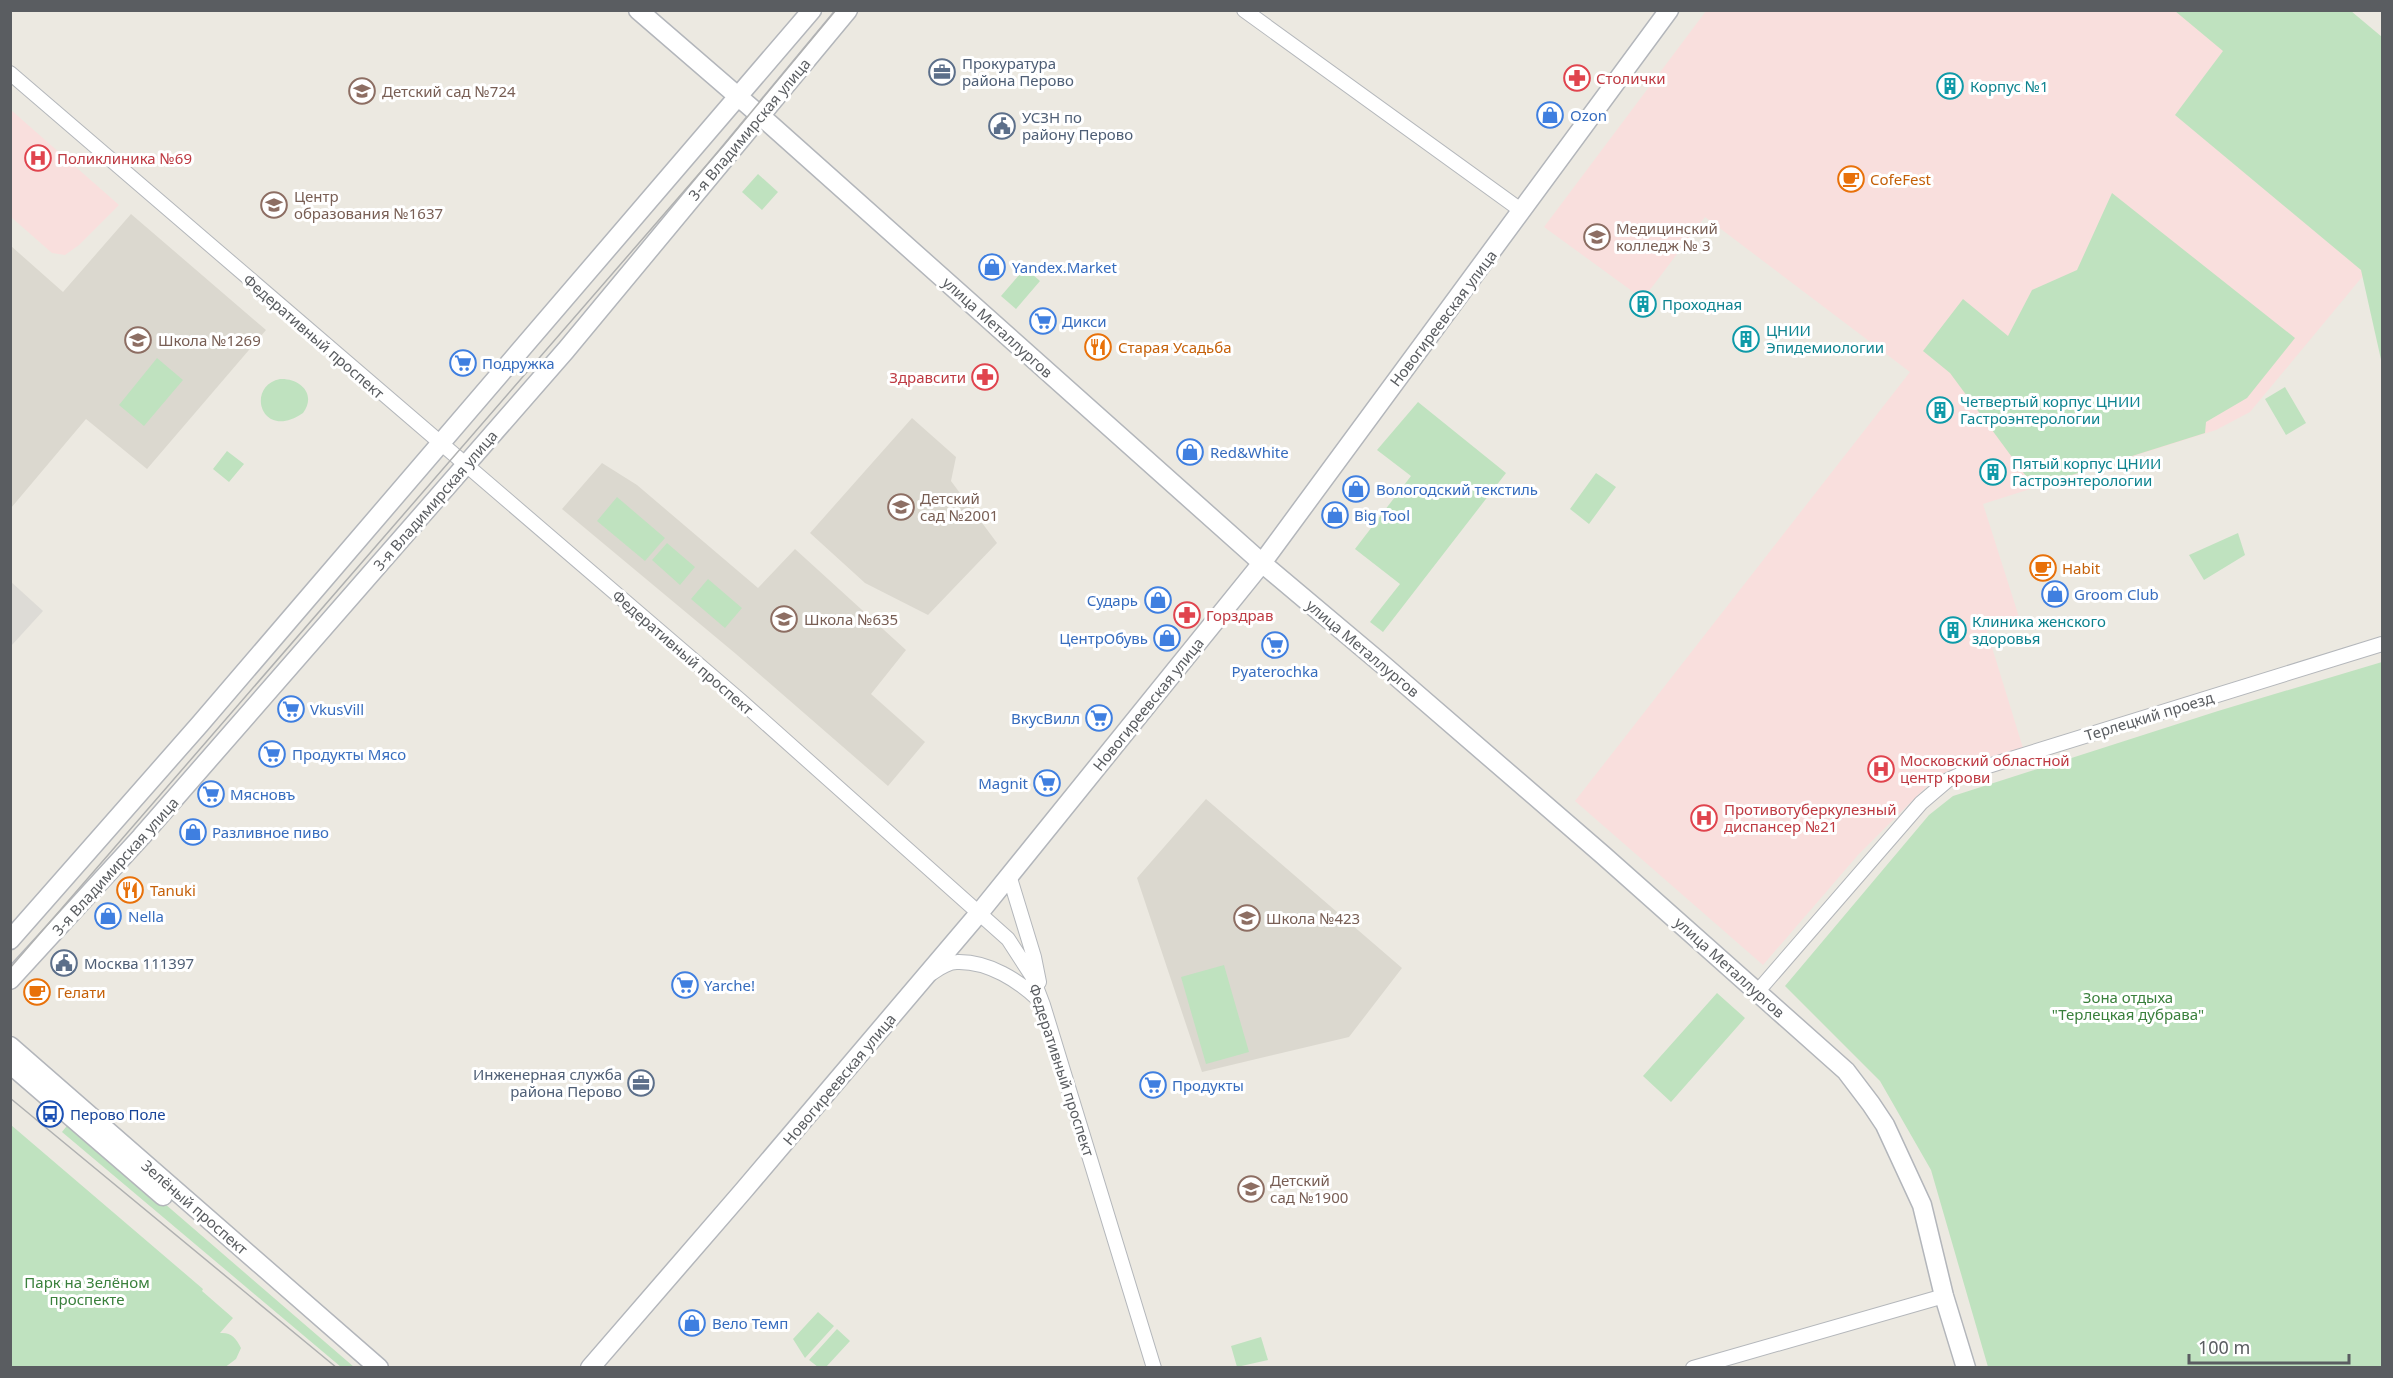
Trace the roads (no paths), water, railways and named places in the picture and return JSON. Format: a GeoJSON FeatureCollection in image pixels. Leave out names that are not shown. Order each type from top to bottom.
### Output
{"type":"FeatureCollection","features":[{"type":"Feature","properties":{"kind":"street","name":"улица Металлургов"},"geometry":{"type":"LineString","coordinates":[[638,10],[1262,563],[1382,663],[1758,991],[1846,1071],[1876,1111],[1905,1164],[1923,1205],[1944,1296],[1966,1368]]}},
{"type":"Feature","properties":{"kind":"street","name":"3-я Владимирская улица"},"geometry":{"type":"LineString","coordinates":[[10,940],[205,718],[739,98],[812,10]]}},
{"type":"Feature","properties":{"kind":"street","name":"3-я Владимирская улица"},"geometry":{"type":"LineString","coordinates":[[10,980],[141,837],[580,333],[848,10]]}},
{"type":"Feature","properties":{"kind":"street"},"geometry":{"type":"LineString","coordinates":[[1244,10],[1522,211]]}},
{"type":"Feature","properties":{"kind":"street","name":"Новогиреевская улица"},"geometry":{"type":"LineString","coordinates":[[590,1368],[980,912],[1262,563],[1669,10]]}},
{"type":"Feature","properties":{"kind":"street","name":"Федеративный проспект"},"geometry":{"type":"LineString","coordinates":[[10,74],[741,701],[1008,939],[1032,976],[1043,1005],[1154,1368]]}},
{"type":"Feature","properties":{"kind":"street","name":"Терлецкий проезд"},"geometry":{"type":"LineString","coordinates":[[1758,991],[1921,803],[1948,780],[2036,750],[2382,644]]}},
{"type":"Feature","properties":{"kind":"street"},"geometry":{"type":"LineString","coordinates":[[1009,875],[1035,957],[1043,1005]]}},
{"type":"Feature","properties":{"kind":"street"},"geometry":{"type":"LineString","coordinates":[[924,979],[943,966],[957,962],[978,966],[998,971],[1025,987],[1043,1005]]}},
{"type":"Feature","properties":{"kind":"street","name":"Зелёный проспект"},"geometry":{"type":"LineString","coordinates":[[10,1046],[379,1368]]}},
{"type":"Feature","properties":{"kind":"street","name":"Зелёный проспект"},"geometry":{"type":"LineString","coordinates":[[10,1064],[360,1368]]}},
{"type":"Feature","properties":{"kind":"street"},"geometry":{"type":"LineString","coordinates":[[1693,1368],[1944,1296]]}},
{"type":"Feature","properties":{"kind":"tram line"},"geometry":{"type":"LineString","coordinates":[[10,968],[724,145],[836,10]]}},
{"type":"Feature","properties":{"kind":"tram line"},"geometry":{"type":"LineString","coordinates":[[10,1098],[337,1368]]}},
{"type":"Feature","properties":{"kind":"place","name":"Прокуратура района Перово"},"geometry":{"type":"Point","coordinates":[942,72]}},
{"type":"Feature","properties":{"kind":"place","name":"Столички"},"geometry":{"type":"Point","coordinates":[1577,78]}},
{"type":"Feature","properties":{"kind":"place","name":"Корпус №1"},"geometry":{"type":"Point","coordinates":[1950,86]}},
{"type":"Feature","properties":{"kind":"place","name":"Детский сад №724"},"geometry":{"type":"Point","coordinates":[362,91]}},
{"type":"Feature","properties":{"kind":"place","name":"Ozon"},"geometry":{"type":"Point","coordinates":[1550,115]}},
{"type":"Feature","properties":{"kind":"place","name":"УСЗН по району Перово"},"geometry":{"type":"Point","coordinates":[1002,126]}},
{"type":"Feature","properties":{"kind":"place","name":"Поликлиника №69"},"geometry":{"type":"Point","coordinates":[38,158]}},
{"type":"Feature","properties":{"kind":"place","name":"CofeFest"},"geometry":{"type":"Point","coordinates":[1851,179]}},
{"type":"Feature","properties":{"kind":"place","name":"Центр образования №1637"},"geometry":{"type":"Point","coordinates":[274,205]}},
{"type":"Feature","properties":{"kind":"place","name":"Медицинский колледж № 3"},"geometry":{"type":"Point","coordinates":[1597,237]}},
{"type":"Feature","properties":{"kind":"place","name":"Yandex.Market"},"geometry":{"type":"Point","coordinates":[992,267]}},
{"type":"Feature","properties":{"kind":"place","name":"Проходная"},"geometry":{"type":"Point","coordinates":[1643,304]}},
{"type":"Feature","properties":{"kind":"place","name":"Дикси"},"geometry":{"type":"Point","coordinates":[1043,321]}},
{"type":"Feature","properties":{"kind":"place","name":"ЦНИИ Эпидемиологии"},"geometry":{"type":"Point","coordinates":[1746,339]}},
{"type":"Feature","properties":{"kind":"place","name":"Школа №1269"},"geometry":{"type":"Point","coordinates":[138,340]}},
{"type":"Feature","properties":{"kind":"place","name":"Старая Усадьба"},"geometry":{"type":"Point","coordinates":[1098,347]}},
{"type":"Feature","properties":{"kind":"place","name":"Подружка"},"geometry":{"type":"Point","coordinates":[463,363]}},
{"type":"Feature","properties":{"kind":"place","name":"Здравсити"},"geometry":{"type":"Point","coordinates":[985,377]}},
{"type":"Feature","properties":{"kind":"place","name":"Четвертый корпус ЦНИИ Гастроэнтерологии"},"geometry":{"type":"Point","coordinates":[1940,410]}},
{"type":"Feature","properties":{"kind":"place","name":"Red&White"},"geometry":{"type":"Point","coordinates":[1190,452]}},
{"type":"Feature","properties":{"kind":"place","name":"Пятый корпус ЦНИИ Гастроэнтерологии"},"geometry":{"type":"Point","coordinates":[1993,472]}},
{"type":"Feature","properties":{"kind":"place","name":"Вологодский текстиль"},"geometry":{"type":"Point","coordinates":[1356,489]}},
{"type":"Feature","properties":{"kind":"place","name":"Детский сад №2001"},"geometry":{"type":"Point","coordinates":[901,507]}},
{"type":"Feature","properties":{"kind":"place","name":"Big Tool"},"geometry":{"type":"Point","coordinates":[1335,515]}},
{"type":"Feature","properties":{"kind":"place","name":"Habit"},"geometry":{"type":"Point","coordinates":[2043,568]}},
{"type":"Feature","properties":{"kind":"place","name":"Groom Club"},"geometry":{"type":"Point","coordinates":[2055,594]}},
{"type":"Feature","properties":{"kind":"place","name":"Сударь"},"geometry":{"type":"Point","coordinates":[1158,600]}},
{"type":"Feature","properties":{"kind":"place","name":"Горздрав"},"geometry":{"type":"Point","coordinates":[1187,615]}},
{"type":"Feature","properties":{"kind":"place","name":"Школа №635"},"geometry":{"type":"Point","coordinates":[784,619]}},
{"type":"Feature","properties":{"kind":"place","name":"Клиника женского здоровья"},"geometry":{"type":"Point","coordinates":[1953,630]}},
{"type":"Feature","properties":{"kind":"place","name":"ЦентрОбувь"},"geometry":{"type":"Point","coordinates":[1167,638]}},
{"type":"Feature","properties":{"kind":"place","name":"Pyaterochka"},"geometry":{"type":"Point","coordinates":[1275,645]}},
{"type":"Feature","properties":{"kind":"place","name":"VkusVill"},"geometry":{"type":"Point","coordinates":[291,709]}},
{"type":"Feature","properties":{"kind":"place","name":"ВкусВилл"},"geometry":{"type":"Point","coordinates":[1099,718]}},
{"type":"Feature","properties":{"kind":"place","name":"Продукты Мясо"},"geometry":{"type":"Point","coordinates":[272,754]}},
{"type":"Feature","properties":{"kind":"place","name":"Московский областной центр крови"},"geometry":{"type":"Point","coordinates":[1881,769]}},
{"type":"Feature","properties":{"kind":"place","name":"Magnit"},"geometry":{"type":"Point","coordinates":[1047,783]}},
{"type":"Feature","properties":{"kind":"place","name":"Мясновъ"},"geometry":{"type":"Point","coordinates":[211,794]}},
{"type":"Feature","properties":{"kind":"place","name":"Противотуберкулезный диспансер №21"},"geometry":{"type":"Point","coordinates":[1704,818]}},
{"type":"Feature","properties":{"kind":"place","name":"Разливное пиво"},"geometry":{"type":"Point","coordinates":[193,832]}},
{"type":"Feature","properties":{"kind":"place","name":"Tanuki"},"geometry":{"type":"Point","coordinates":[130,890]}},
{"type":"Feature","properties":{"kind":"place","name":"Nella"},"geometry":{"type":"Point","coordinates":[108,916]}},
{"type":"Feature","properties":{"kind":"place","name":"Школа №423"},"geometry":{"type":"Point","coordinates":[1247,918]}},
{"type":"Feature","properties":{"kind":"place","name":"Москва 111397"},"geometry":{"type":"Point","coordinates":[64,963]}},
{"type":"Feature","properties":{"kind":"place","name":"Yarche!"},"geometry":{"type":"Point","coordinates":[685,985]}},
{"type":"Feature","properties":{"kind":"place","name":"Гелати"},"geometry":{"type":"Point","coordinates":[37,992]}},
{"type":"Feature","properties":{"kind":"place","name":"Инженерная служба района Перово"},"geometry":{"type":"Point","coordinates":[641,1083]}},
{"type":"Feature","properties":{"kind":"place","name":"Продукты"},"geometry":{"type":"Point","coordinates":[1153,1085]}},
{"type":"Feature","properties":{"kind":"place","name":"Перово Поле"},"geometry":{"type":"Point","coordinates":[50,1114]}},
{"type":"Feature","properties":{"kind":"place","name":"Детский сад №1900"},"geometry":{"type":"Point","coordinates":[1251,1189]}},
{"type":"Feature","properties":{"kind":"place","name":"Вело Темп"},"geometry":{"type":"Point","coordinates":[692,1323]}},
{"type":"Feature","properties":{"kind":"park label","name":"Зона отдыха \"Терлецкая дубрава\""},"geometry":{"type":"Point","coordinates":[2128,1006]}},
{"type":"Feature","properties":{"kind":"park label","name":"Парк на Зелёном проспекте"},"geometry":{"type":"Point","coordinates":[87,1290]}}]}
